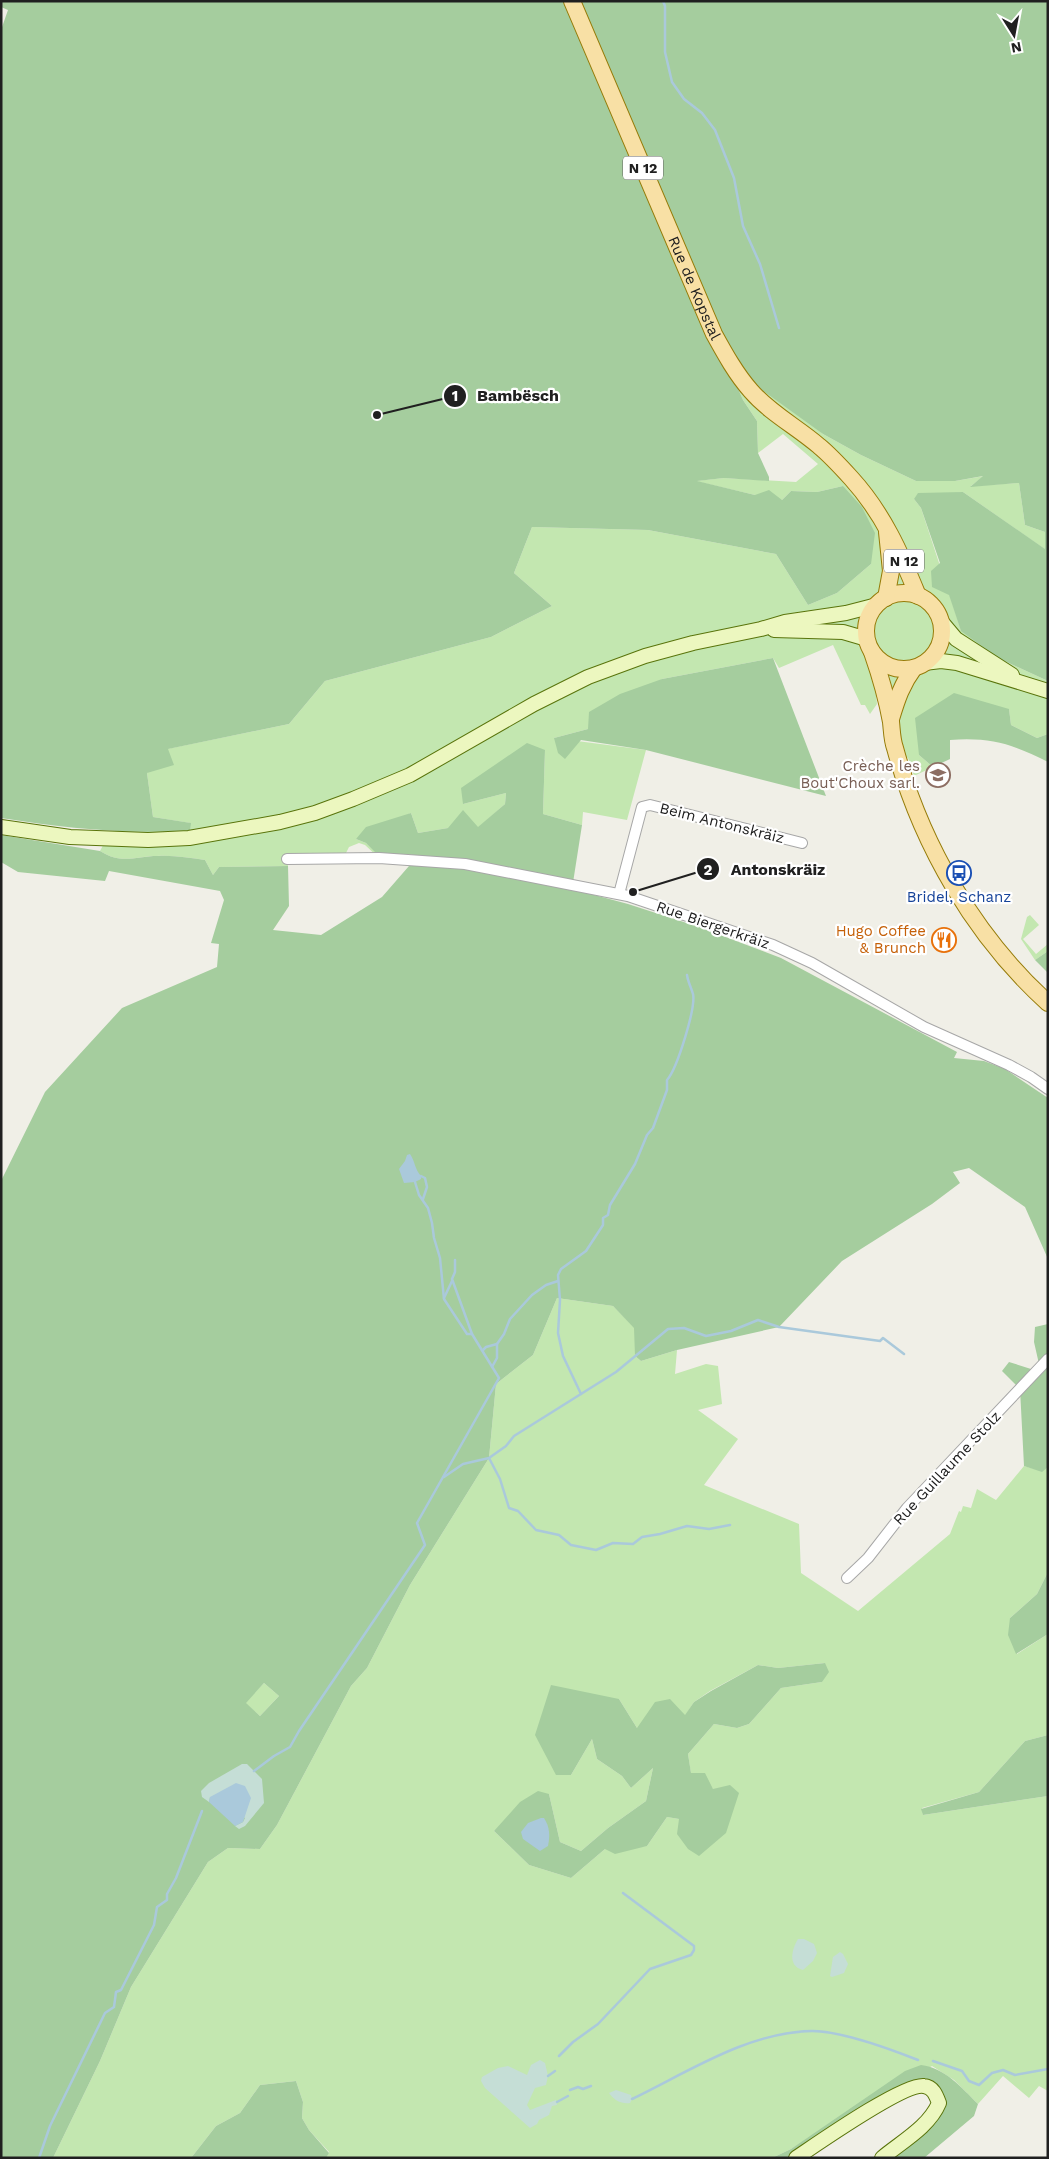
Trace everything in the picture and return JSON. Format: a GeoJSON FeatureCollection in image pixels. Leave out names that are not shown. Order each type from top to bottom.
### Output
{"type":"FeatureCollection","features":[{"type":"Feature","properties":{"kind":"main road","name":"Rue de Kopstal"},"geometry":{"type":"LineString","coordinates":[[572,1],[714,334],[730,363],[752,392],[820,446],[871,502],[900,550],[918,596]]}},
{"type":"Feature","properties":{"kind":"main road","name":"Rue de Kopstal"},"geometry":{"type":"LineString","coordinates":[[881,601],[891,571],[886,527]]}},
{"type":"Feature","properties":{"kind":"main road"},"geometry":{"type":"LineString","coordinates":[[1,827],[70,837],[148,840],[208,835],[288,820],[353,799],[410,775],[534,704],[588,677],[674,648],[785,622],[846,613],[896,594],[908,593],[928,602],[956,639],[1028,684]]}},
{"type":"Feature","properties":{"kind":"main road"},"geometry":{"type":"LineString","coordinates":[[881,601],[867,621],[869,646],[891,721],[894,746],[906,786],[950,880],[990,940],[1048,1003]]}},
{"type":"Feature","properties":{"kind":"main road"},"geometry":{"type":"LineString","coordinates":[[891,721],[904,680],[932,657],[941,640],[940,620]]}},
{"type":"Feature","properties":{"kind":"main road"},"geometry":{"type":"LineString","coordinates":[[760,629],[843,632],[869,646],[880,661],[891,667],[902,669],[941,661],[957,663],[1048,691]]}},
{"type":"Feature","properties":{"kind":"main road"},"geometry":{"type":"LineString","coordinates":[[796,2158],[903,2092],[923,2086],[930,2088],[936,2094],[938,2103],[935,2112],[926,2122],[882,2158]]}},
{"type":"Feature","properties":{"kind":"street","name":"Beim Antonskräiz"},"geometry":{"type":"LineString","coordinates":[[619,894],[642,807],[650,805],[802,843]]}},
{"type":"Feature","properties":{"kind":"street","name":"Rue Biergerkräiz"},"geometry":{"type":"LineString","coordinates":[[287,859],[379,858],[464,864],[619,894],[666,908],[773,945],[812,963],[924,1028],[1016,1069],[1048,1089]]}},
{"type":"Feature","properties":{"kind":"street","name":"Rue Guillaume Stolz"},"geometry":{"type":"LineString","coordinates":[[847,1578],[868,1558],[907,1508],[1048,1359]]}},
{"type":"Feature","properties":{"kind":"green space"},"geometry":{"type":"Polygon","coordinates":[[[1,1],[1048,1],[1048,681],[998,658],[961,631],[949,595],[932,587],[931,571],[940,563],[921,508],[914,499],[918,493],[963,492],[1045,549],[1045,532],[1025,525],[1019,483],[970,487],[983,476],[955,481],[916,481],[861,455],[823,434],[758,387],[715,336],[743,400],[757,421],[758,453],[769,481],[724,478],[697,481],[755,495],[769,490],[782,500],[791,491],[817,492],[843,486],[862,507],[875,533],[871,564],[837,593],[808,605],[776,554],[648,530],[532,527],[514,573],[552,606],[491,637],[325,681],[289,724],[168,749],[174,765],[147,773],[153,817],[191,823],[190,830],[141,832],[95,830],[1,818],[1,30],[8,10],[1,7],[1,1]]]}},
{"type":"Feature","properties":{"kind":"green space"},"geometry":{"type":"Polygon","coordinates":[[[714,334],[823,434],[861,455],[916,481],[955,481],[984,476],[971,486],[1019,483],[1025,525],[1045,532],[1046,550],[963,492],[914,499],[921,508],[961,630],[998,658],[1048,681],[1048,734],[1037,738],[1011,725],[1009,709],[919,755],[933,767],[914,776],[908,758],[896,752],[875,686],[877,704],[870,714],[865,705],[861,705],[833,645],[779,668],[773,658],[662,679],[588,729],[554,738],[646,750],[627,820],[583,812],[582,825],[543,814],[545,750],[463,804],[506,793],[505,804],[478,828],[448,828],[418,833],[411,813],[356,839],[366,843],[380,856],[409,854],[436,862],[409,866],[413,861],[379,858],[365,845],[359,843],[349,847],[346,853],[347,859],[287,859],[288,866],[219,867],[213,875],[205,860],[163,856],[122,859],[100,851],[110,832],[190,830],[190,823],[153,817],[147,773],[167,749],[289,724],[325,681],[491,637],[552,606],[514,573],[532,527],[648,530],[776,554],[808,605],[837,593],[871,564],[843,486],[817,492],[791,491],[782,500],[695,481],[724,478],[796,482],[818,464],[783,434],[758,453],[757,421],[743,400],[714,334]]]}},
{"type":"Feature","properties":{"kind":"green space"},"geometry":{"type":"Polygon","coordinates":[[[773,658],[826,796],[646,750],[581,740],[565,759],[558,753],[554,738],[588,729],[589,712],[620,694],[662,679],[773,658]]]}},
{"type":"Feature","properties":{"kind":"green space"},"geometry":{"type":"Polygon","coordinates":[[[954,693],[1009,709],[1011,725],[1037,738],[1048,734],[1048,762],[1012,746],[989,741],[964,739],[950,740],[950,759],[933,767],[919,755],[915,718],[954,693]]]}},
{"type":"Feature","properties":{"kind":"green space"},"geometry":{"type":"Polygon","coordinates":[[[527,743],[545,750],[543,814],[582,825],[572,889],[628,904],[699,927],[781,958],[957,1052],[954,1058],[984,1061],[1005,1069],[1048,1098],[1048,1259],[1025,1207],[969,1168],[953,1172],[960,1183],[932,1204],[842,1261],[779,1327],[677,1350],[641,1361],[635,1356],[634,1328],[613,1306],[557,1298],[533,1355],[496,1384],[489,1458],[410,1585],[367,1668],[351,1686],[277,1825],[260,1849],[228,1848],[208,1862],[131,1987],[100,2061],[53,2158],[1,2158],[1,1181],[45,1092],[122,1008],[217,967],[219,944],[211,943],[224,900],[220,891],[109,871],[105,881],[18,872],[1,862],[1,835],[100,851],[122,859],[164,856],[205,860],[213,875],[219,867],[288,866],[289,906],[273,930],[321,935],[382,897],[409,866],[435,862],[422,856],[408,854],[380,857],[366,843],[356,839],[366,827],[411,813],[418,833],[448,828],[463,810],[478,827],[505,804],[506,793],[463,804],[461,788],[527,743]],[[264,1683],[246,1703],[260,1716],[279,1696],[264,1683]]]}},
{"type":"Feature","properties":{"kind":"green space"},"geometry":{"type":"Polygon","coordinates":[[[1030,915],[1039,925],[1023,939],[1036,954],[1048,944],[1048,951],[1035,960],[1021,939],[1027,917],[1030,915]]]}},
{"type":"Feature","properties":{"kind":"green space"},"geometry":{"type":"Polygon","coordinates":[[[1048,951],[1048,973],[1035,960],[1048,951]]]}},
{"type":"Feature","properties":{"kind":"green space"},"geometry":{"type":"Polygon","coordinates":[[[557,1298],[613,1306],[635,1328],[635,1356],[641,1361],[677,1350],[675,1374],[706,1364],[718,1366],[722,1404],[698,1410],[738,1439],[704,1485],[799,1524],[801,1573],[858,1611],[950,1534],[959,1511],[961,1512],[963,1506],[971,1508],[977,1489],[996,1500],[1024,1466],[1042,1471],[1048,1467],[1048,1572],[1037,1594],[1010,1618],[1017,1654],[1048,1634],[1048,1735],[1025,1741],[979,1792],[922,1808],[923,1815],[1048,1796],[1048,2091],[1039,2086],[1029,2098],[1003,2076],[978,2104],[954,2080],[932,2066],[791,2149],[772,2158],[326,2158],[329,2152],[309,2130],[302,2118],[303,2102],[296,2081],[260,2085],[240,2113],[216,2126],[191,2158],[53,2158],[100,2061],[131,1987],[208,1862],[228,1848],[260,1849],[277,1825],[351,1686],[367,1668],[410,1585],[489,1458],[496,1384],[533,1355],[557,1298]],[[825,1663],[778,1668],[758,1665],[710,1691],[694,1702],[685,1716],[637,1728],[619,1699],[556,1775],[571,1775],[592,1739],[597,1759],[622,1776],[631,1788],[653,1768],[646,1801],[608,1828],[581,1851],[560,1842],[549,1794],[494,1831],[529,1865],[571,1878],[605,1849],[647,1846],[667,1817],[679,1819],[713,1789],[691,1774],[688,1754],[714,1724],[737,1728],[749,1724],[781,1688],[822,1682],[825,1663]]]}},
{"type":"Feature","properties":{"kind":"green space"},"geometry":{"type":"Polygon","coordinates":[[[1048,1324],[1048,1467],[1042,1472],[1024,1466],[1020,1389],[1002,1371],[1009,1362],[1031,1369],[1039,1364],[1034,1342],[1035,1327],[1048,1324]]]}},
{"type":"Feature","properties":{"kind":"green space"},"geometry":{"type":"Polygon","coordinates":[[[1048,1572],[1048,1634],[1016,1654],[1008,1635],[1010,1618],[1037,1594],[1048,1572]]]}},
{"type":"Feature","properties":{"kind":"green space"},"geometry":{"type":"Polygon","coordinates":[[[825,1663],[829,1672],[822,1682],[781,1688],[749,1724],[737,1728],[714,1724],[688,1754],[691,1773],[705,1773],[713,1789],[730,1785],[739,1793],[726,1833],[699,1856],[688,1849],[677,1834],[679,1819],[667,1817],[647,1846],[615,1854],[605,1849],[571,1878],[529,1865],[494,1831],[520,1802],[538,1791],[549,1794],[560,1842],[581,1851],[608,1828],[646,1801],[653,1768],[631,1788],[622,1776],[597,1759],[592,1739],[571,1775],[556,1775],[535,1735],[551,1685],[619,1699],[637,1728],[655,1702],[670,1699],[685,1715],[694,1702],[758,1665],[778,1668],[825,1663]]]}},
{"type":"Feature","properties":{"kind":"green space"},"geometry":{"type":"Polygon","coordinates":[[[264,1683],[279,1696],[260,1716],[245,1703],[264,1683]]]}},
{"type":"Feature","properties":{"kind":"green space"},"geometry":{"type":"Polygon","coordinates":[[[1048,1735],[1048,1796],[923,1815],[921,1809],[979,1792],[1025,1741],[1048,1735]]]}},
{"type":"Feature","properties":{"kind":"green space"},"geometry":{"type":"Polygon","coordinates":[[[921,2065],[945,2074],[978,2104],[974,2116],[924,2158],[891,2158],[941,2099],[912,2084],[791,2158],[772,2158],[791,2149],[905,2071],[921,2065]]]}},
{"type":"Feature","properties":{"kind":"green space"},"geometry":{"type":"Polygon","coordinates":[[[296,2081],[303,2102],[302,2118],[309,2130],[329,2153],[326,2158],[191,2158],[216,2126],[240,2113],[260,2085],[296,2081]]]}},
{"type":"Feature","properties":{"kind":"shaded area"},"geometry":{"type":"Polygon","coordinates":[[[410,1154],[421,1179],[415,1182],[404,1183],[399,1169],[407,1155],[410,1154]]]}},
{"type":"Feature","properties":{"kind":"shaded area"},"geometry":{"type":"Polygon","coordinates":[[[242,1764],[247,1764],[262,1779],[264,1803],[245,1826],[239,1829],[235,1826],[243,1822],[245,1818],[210,1797],[209,1802],[202,1797],[201,1791],[209,1783],[242,1764]]]}},
{"type":"Feature","properties":{"kind":"shaded area"},"geometry":{"type":"Polygon","coordinates":[[[236,1783],[245,1786],[251,1798],[243,1822],[235,1826],[209,1802],[210,1797],[236,1783]]]}},
{"type":"Feature","properties":{"kind":"shaded area"},"geometry":{"type":"Polygon","coordinates":[[[544,1818],[546,1821],[549,1835],[548,1846],[540,1851],[523,1839],[521,1832],[528,1823],[544,1818]]]}},
{"type":"Feature","properties":{"kind":"shaded area"},"geometry":{"type":"Polygon","coordinates":[[[798,1939],[804,1939],[814,1944],[817,1953],[813,1961],[803,1970],[795,1965],[792,1957],[798,1939]]]}},
{"type":"Feature","properties":{"kind":"shaded area"},"geometry":{"type":"Polygon","coordinates":[[[840,1952],[848,1964],[844,1973],[832,1977],[830,1976],[833,1957],[840,1952]]]}},
{"type":"Feature","properties":{"kind":"shaded area"},"geometry":{"type":"Polygon","coordinates":[[[540,2060],[545,2063],[548,2076],[546,2085],[535,2088],[527,2105],[530,2110],[556,2100],[557,2105],[552,2106],[549,2115],[539,2120],[537,2124],[530,2128],[485,2088],[481,2081],[482,2077],[498,2068],[508,2066],[527,2075],[531,2065],[540,2060]]]}},
{"type":"Feature","properties":{"kind":"shaded area"},"geometry":{"type":"Polygon","coordinates":[[[616,2090],[631,2095],[630,2103],[618,2101],[609,2093],[616,2090]]]}},
{"type":"Feature","properties":{"kind":"waterway"},"geometry":{"type":"LineString","coordinates":[[663,1],[665,6],[665,52],[672,82],[684,99],[702,113],[715,130],[734,178],[743,226],[760,264],[779,328]]}},
{"type":"Feature","properties":{"kind":"waterway"},"geometry":{"type":"LineString","coordinates":[[581,1394],[563,1356],[558,1333],[560,1300],[558,1275],[561,1269],[586,1251],[603,1225],[603,1218],[608,1215],[610,1205],[635,1164],[647,1135],[653,1128],[667,1090],[667,1080],[676,1064],[692,1012],[693,994],[687,975]]}},
{"type":"Feature","properties":{"kind":"waterway"},"geometry":{"type":"LineString","coordinates":[[421,1176],[425,1178],[427,1187],[423,1199]]}},
{"type":"Feature","properties":{"kind":"waterway"},"geometry":{"type":"LineString","coordinates":[[415,1182],[419,1195],[428,1208],[432,1223],[440,1258],[444,1299],[467,1334],[472,1334]]}},
{"type":"Feature","properties":{"kind":"waterway"},"geometry":{"type":"LineString","coordinates":[[254,1771],[290,1747],[425,1545],[417,1523],[499,1378],[472,1334],[452,1279],[455,1272],[455,1260]]}},
{"type":"Feature","properties":{"kind":"waterway"},"geometry":{"type":"LineString","coordinates":[[444,1298],[452,1281]]}},
{"type":"Feature","properties":{"kind":"waterway"},"geometry":{"type":"LineString","coordinates":[[492,1367],[497,1358],[497,1344],[504,1334],[510,1319],[532,1295],[546,1285],[558,1281]]}},
{"type":"Feature","properties":{"kind":"waterway"},"geometry":{"type":"LineString","coordinates":[[444,1477],[463,1464],[489,1458],[506,1446],[514,1436],[616,1372],[668,1329],[684,1328],[706,1336],[731,1331],[758,1320],[779,1327],[880,1341],[883,1338],[904,1354]]}},
{"type":"Feature","properties":{"kind":"waterway"},"geometry":{"type":"LineString","coordinates":[[483,1350],[486,1347],[497,1344]]}},
{"type":"Feature","properties":{"kind":"waterway"},"geometry":{"type":"LineString","coordinates":[[489,1458],[500,1479],[509,1508],[518,1511],[536,1530],[559,1535],[571,1545],[596,1550],[613,1543],[633,1544],[642,1537],[687,1526],[709,1529],[730,1525]]}},
{"type":"Feature","properties":{"kind":"waterway"},"geometry":{"type":"LineString","coordinates":[[39,2158],[50,2126],[105,2013],[114,2007],[116,1992],[121,1990],[154,1925],[157,1907],[167,1900],[167,1894],[176,1878],[202,1811]]}},
{"type":"Feature","properties":{"kind":"waterway"},"geometry":{"type":"LineString","coordinates":[[559,2056],[573,2042],[598,2024],[650,1969],[691,1955],[694,1950],[694,1946],[623,1893]]}},
{"type":"Feature","properties":{"kind":"waterway"},"geometry":{"type":"LineString","coordinates":[[632,2099],[719,2055],[765,2038],[788,2033],[812,2031],[837,2034],[880,2046],[918,2060]]}},
{"type":"Feature","properties":{"kind":"waterway"},"geometry":{"type":"LineString","coordinates":[[933,2061],[962,2071],[969,2081],[979,2085],[992,2073],[1003,2070],[1015,2075],[1048,2069]]}},
{"type":"Feature","properties":{"kind":"waterway"},"geometry":{"type":"LineString","coordinates":[[548,2076],[555,2071]]}},
{"type":"Feature","properties":{"kind":"waterway"},"geometry":{"type":"LineString","coordinates":[[570,2090],[591,2086]]}},
{"type":"Feature","properties":{"kind":"waterway"},"geometry":{"type":"LineString","coordinates":[[557,2102],[568,2096]]}},
{"type":"Feature","properties":{"kind":"place","name":"Bambësch"},"geometry":{"type":"Point","coordinates":[377,415]}},
{"type":"Feature","properties":{"kind":"place","name":"Crèche les Bout'Choux sarl."},"geometry":{"type":"Point","coordinates":[938,775]}},
{"type":"Feature","properties":{"kind":"place","name":"Bridel, Schanz"},"geometry":{"type":"Point","coordinates":[959,873]}},
{"type":"Feature","properties":{"kind":"place","name":"Antonskräiz"},"geometry":{"type":"Point","coordinates":[633,892]}},
{"type":"Feature","properties":{"kind":"place","name":"Hugo Coffee & Brunch"},"geometry":{"type":"Point","coordinates":[944,940]}}]}
